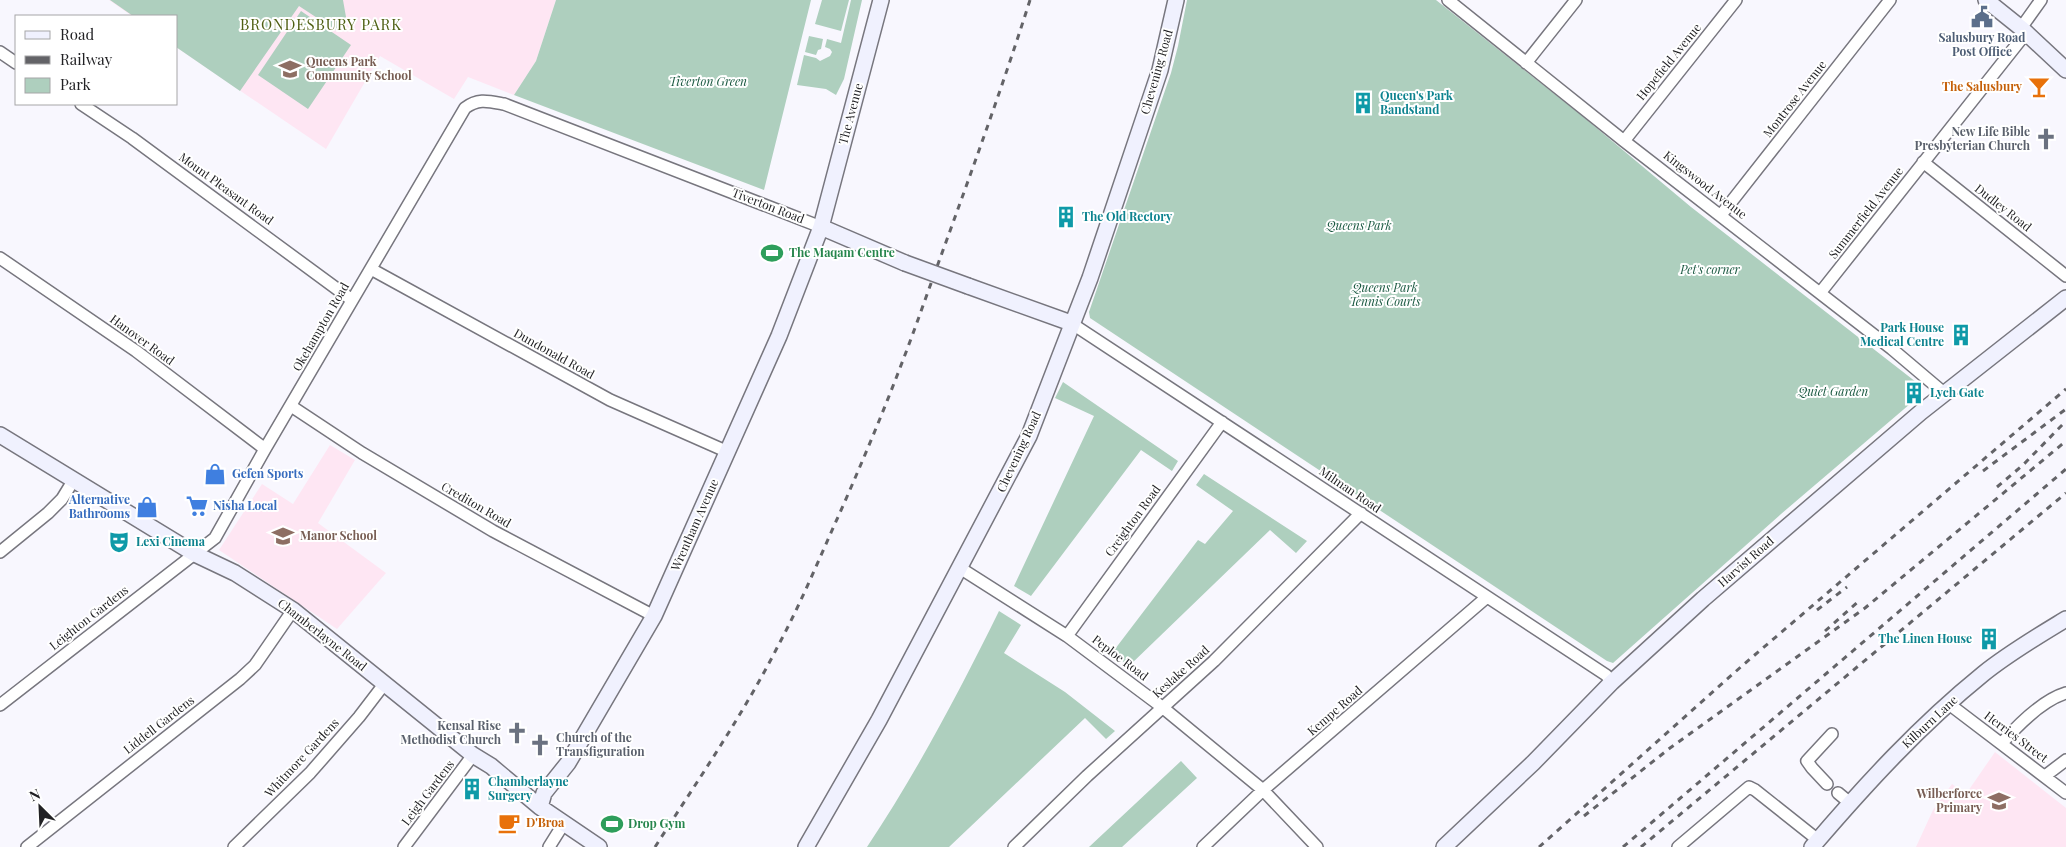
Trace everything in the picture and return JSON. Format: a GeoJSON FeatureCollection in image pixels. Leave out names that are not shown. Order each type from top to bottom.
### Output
{"type":"FeatureCollection","features":[{"type":"Feature","properties":{"kind":"street","name":"The Avenue"},"geometry":{"type":"LineString","coordinates":[[821,227],[881,0]]}},
{"type":"Feature","properties":{"kind":"street","name":"Chevening Road"},"geometry":{"type":"LineString","coordinates":[[806,847],[879,720],[1029,436],[1071,323],[1090,278],[1160,70],[1176,0]]}},
{"type":"Feature","properties":{"kind":"street","name":"Kingswood Avenue"},"geometry":{"type":"LineString","coordinates":[[1448,0],[1624,141],[1892,349],[1944,393]]}},
{"type":"Feature","properties":{"kind":"street"},"geometry":{"type":"LineString","coordinates":[[1526,63],[1576,0]]}},
{"type":"Feature","properties":{"kind":"street","name":"Hopefield Avenue"},"geometry":{"type":"LineString","coordinates":[[1624,141],[1736,0]]}},
{"type":"Feature","properties":{"kind":"street","name":"Montrose Avenue"},"geometry":{"type":"LineString","coordinates":[[1721,215],[1890,0]]}},
{"type":"Feature","properties":{"kind":"street"},"geometry":{"type":"LineString","coordinates":[[1986,0],[2024,30],[2066,70]]}},
{"type":"Feature","properties":{"kind":"street","name":"Summerfield Avenue"},"geometry":{"type":"LineString","coordinates":[[1820,293],[2024,30],[2041,0]]}},
{"type":"Feature","properties":{"kind":"street"},"geometry":{"type":"LineString","coordinates":[[0,52],[15,61]]}},
{"type":"Feature","properties":{"kind":"street","name":"Tiverton Road"},"geometry":{"type":"LineString","coordinates":[[464,108],[481,100],[504,104],[821,227],[905,262],[1071,323]]}},
{"type":"Feature","properties":{"kind":"street","name":"Mount Pleasant Road"},"geometry":{"type":"LineString","coordinates":[[83,105],[140,143],[352,300]]}},
{"type":"Feature","properties":{"kind":"street","name":"Okehampton Road"},"geometry":{"type":"LineString","coordinates":[[195,554],[215,538],[265,448],[464,108]]}},
{"type":"Feature","properties":{"kind":"street","name":"Dudley Road"},"geometry":{"type":"LineString","coordinates":[[1923,162],[2066,276]]}},
{"type":"Feature","properties":{"kind":"street","name":"Wrentham Avenue"},"geometry":{"type":"LineString","coordinates":[[540,807],[544,793],[568,763],[654,616],[779,336],[821,227]]}},
{"type":"Feature","properties":{"kind":"street","name":"Hanover Road"},"geometry":{"type":"LineString","coordinates":[[0,258],[136,351],[265,448]]}},
{"type":"Feature","properties":{"kind":"street","name":"Dundonald Road"},"geometry":{"type":"LineString","coordinates":[[371,269],[610,400],[728,452]]}},
{"type":"Feature","properties":{"kind":"street","name":"Harvist Road"},"geometry":{"type":"LineString","coordinates":[[1444,847],[1533,763],[1612,682],[1703,599],[1944,393],[2066,298]]}},
{"type":"Feature","properties":{"kind":"street","name":"Milman Road"},"geometry":{"type":"LineString","coordinates":[[1071,323],[1606,675],[1612,682]]}},
{"type":"Feature","properties":{"kind":"street","name":"Crediton Road"},"geometry":{"type":"LineString","coordinates":[[291,406],[362,453],[494,531],[654,616]]}},
{"type":"Feature","properties":{"kind":"street","name":"Creighton Road"},"geometry":{"type":"LineString","coordinates":[[1067,636],[1222,422]]}},
{"type":"Feature","properties":{"kind":"street","name":"Chamberlayne Road"},"geometry":{"type":"LineString","coordinates":[[0,435],[72,481],[195,554],[235,573],[293,610],[473,755],[491,766],[540,807],[600,847]]}},
{"type":"Feature","properties":{"kind":"street"},"geometry":{"type":"LineString","coordinates":[[0,552],[48,513],[62,499],[72,481]]}},
{"type":"Feature","properties":{"kind":"street","name":"Keslake Road"},"geometry":{"type":"LineString","coordinates":[[1014,847],[1087,776],[1214,661],[1361,514]]}},
{"type":"Feature","properties":{"kind":"street","name":"Leighton Gardens"},"geometry":{"type":"LineString","coordinates":[[0,705],[195,554]]}},
{"type":"Feature","properties":{"kind":"street","name":"Peploe Road"},"geometry":{"type":"LineString","coordinates":[[960,568],[1067,636],[1162,707],[1264,790],[1317,847]]}},
{"type":"Feature","properties":{"kind":"street","name":"Kempe Road"},"geometry":{"type":"LineString","coordinates":[[1203,847],[1264,790],[1487,597]]}},
{"type":"Feature","properties":{"kind":"street","name":"Liddell Gardens"},"geometry":{"type":"LineString","coordinates":[[27,847],[240,680],[254,666],[293,610]]}},
{"type":"Feature","properties":{"kind":"street","name":"Kilburn Lane"},"geometry":{"type":"LineString","coordinates":[[1815,844],[1877,773],[1949,704],[1999,662],[2066,619]]}},
{"type":"Feature","properties":{"kind":"street","name":"Whitmore Gardens"},"geometry":{"type":"LineString","coordinates":[[234,847],[310,773],[359,717],[385,683]]}},
{"type":"Feature","properties":{"kind":"street"},"geometry":{"type":"LineString","coordinates":[[2002,743],[2018,725],[2058,696],[2066,693]]}},
{"type":"Feature","properties":{"kind":"street","name":"Herries Street"},"geometry":{"type":"LineString","coordinates":[[1949,704],[2066,793]]}},
{"type":"Feature","properties":{"kind":"street"},"geometry":{"type":"LineString","coordinates":[[1827,784],[1807,761],[1832,734]]}},
{"type":"Feature","properties":{"kind":"street","name":"Leigh Gardens"},"geometry":{"type":"LineString","coordinates":[[404,847],[473,755]]}},
{"type":"Feature","properties":{"kind":"street"},"geometry":{"type":"LineString","coordinates":[[2045,776],[2066,760]]}},
{"type":"Feature","properties":{"kind":"street"},"geometry":{"type":"LineString","coordinates":[[1678,847],[1749,787],[1755,790],[1815,844]]}},
{"type":"Feature","properties":{"kind":"street"},"geometry":{"type":"LineString","coordinates":[[1838,793],[1850,803]]}},
{"type":"Feature","properties":{"kind":"street"},"geometry":{"type":"LineString","coordinates":[[549,847],[564,823]]}},
{"type":"Feature","properties":{"kind":"shaded area","name":"Queens Park Community School"},"geometry":{"type":"Polygon","coordinates":[[[109,0],[556,0],[536,61],[514,95],[468,77],[454,99],[380,56],[326,149],[178,48],[178,15],[131,15],[109,0]]]}},
{"type":"Feature","properties":{"kind":"shaded area","name":"Manor School"},"geometry":{"type":"Polygon","coordinates":[[[330,445],[355,460],[318,523],[386,573],[337,629],[219,550],[262,484],[293,504],[330,445]]]}},
{"type":"Feature","properties":{"kind":"shaded area","name":"Wilberforce Primary"},"geometry":{"type":"Polygon","coordinates":[[[1995,752],[2066,808],[2066,847],[1916,847],[1933,810],[1952,784],[1966,794],[1995,752]]]}},
{"type":"Feature","properties":{"kind":"green space"},"geometry":{"type":"Polygon","coordinates":[[[110,0],[343,0],[346,17],[337,31],[299,6],[240,91],[178,48],[178,15],[132,15],[110,0]]]}},
{"type":"Feature","properties":{"kind":"green space","name":"Tiverton Green"},"geometry":{"type":"Polygon","coordinates":[[[556,0],[811,0],[764,190],[514,95],[536,61],[556,0]]]}},
{"type":"Feature","properties":{"kind":"green space"},"geometry":{"type":"Polygon","coordinates":[[[822,0],[849,0],[841,31],[815,24],[822,0]]]}},
{"type":"Feature","properties":{"kind":"green space"},"geometry":{"type":"Polygon","coordinates":[[[851,0],[862,0],[844,79],[836,95],[826,89],[797,85],[804,55],[820,61],[830,56],[832,52],[825,47],[827,39],[841,43],[851,0]]]}},
{"type":"Feature","properties":{"kind":"green space","name":"Queens Park"},"geometry":{"type":"Polygon","coordinates":[[[1187,0],[1436,0],[1581,115],[1691,207],[1916,382],[1918,388],[1911,388],[1911,398],[1917,398],[1781,514],[1613,663],[1607,661],[1090,318],[1089,312],[1171,73],[1187,0]]]}},
{"type":"Feature","properties":{"kind":"green space"},"geometry":{"type":"Polygon","coordinates":[[[301,11],[351,45],[308,109],[258,75],[301,11]]]}},
{"type":"Feature","properties":{"kind":"green space"},"geometry":{"type":"Polygon","coordinates":[[[809,36],[823,39],[821,49],[818,50],[816,55],[805,52],[809,36]]]}},
{"type":"Feature","properties":{"kind":"green space"},"geometry":{"type":"Polygon","coordinates":[[[1063,382],[1178,461],[1172,471],[1141,450],[1031,596],[1014,586],[1094,416],[1055,398],[1063,382]]]}},
{"type":"Feature","properties":{"kind":"green space"},"geometry":{"type":"Polygon","coordinates":[[[1204,474],[1307,541],[1296,553],[1270,530],[1129,666],[1112,653],[1198,540],[1205,544],[1233,511],[1196,485],[1204,474]]]}},
{"type":"Feature","properties":{"kind":"green space"},"geometry":{"type":"Polygon","coordinates":[[[999,611],[1021,625],[1004,653],[1065,692],[1115,731],[1106,739],[1085,718],[949,847],[867,847],[937,731],[999,611]]]}},
{"type":"Feature","properties":{"kind":"green space"},"geometry":{"type":"Polygon","coordinates":[[[1181,761],[1197,778],[1122,847],[1089,847],[1181,761]]]}},
{"type":"Feature","properties":{"kind":"railway"},"geometry":{"type":"LineString","coordinates":[[655,847],[720,747],[750,696],[795,613],[810,581],[884,409],[915,328],[992,113],[1030,0]]}},
{"type":"Feature","properties":{"kind":"railway"},"geometry":{"type":"LineString","coordinates":[[1539,847],[1743,665],[2066,389]]}},
{"type":"Feature","properties":{"kind":"railway"},"geometry":{"type":"LineString","coordinates":[[1983,471],[2066,409]]}},
{"type":"Feature","properties":{"kind":"railway"},"geometry":{"type":"LineString","coordinates":[[1997,487],[2023,465],[2066,421]]}},
{"type":"Feature","properties":{"kind":"railway"},"geometry":{"type":"LineString","coordinates":[[1584,816],[1670,748],[1865,608],[2066,441]]}},
{"type":"Feature","properties":{"kind":"railway"},"geometry":{"type":"LineString","coordinates":[[1623,847],[2066,469]]}},
{"type":"Feature","properties":{"kind":"railway"},"geometry":{"type":"LineString","coordinates":[[1641,847],[2066,493]]}},
{"type":"Feature","properties":{"kind":"railway"},"geometry":{"type":"LineString","coordinates":[[1817,610],[1847,587]]}},
{"type":"Feature","properties":{"kind":"railway"},"geometry":{"type":"LineString","coordinates":[[1825,631],[1859,601]]}},
{"type":"Feature","properties":{"kind":"place","name":"Salusbury Road Post Office"},"geometry":{"type":"Point","coordinates":[1982,17]}},
{"type":"Feature","properties":{"kind":"place","name":"Queens Park Community School"},"geometry":{"type":"Point","coordinates":[290,69]}},
{"type":"Feature","properties":{"kind":"place","name":"The Salusbury"},"geometry":{"type":"Point","coordinates":[2039,87]}},
{"type":"Feature","properties":{"kind":"place","name":"Queen's Park Bandstand"},"geometry":{"type":"Point","coordinates":[1363,103]}},
{"type":"Feature","properties":{"kind":"place","name":"New Life Bible Presbyterian Church"},"geometry":{"type":"Point","coordinates":[2046,139]}},
{"type":"Feature","properties":{"kind":"place","name":"The Old Rectory"},"geometry":{"type":"Point","coordinates":[1066,217]}},
{"type":"Feature","properties":{"kind":"place","name":"The Maqam Centre"},"geometry":{"type":"Point","coordinates":[772,253]}},
{"type":"Feature","properties":{"kind":"place","name":"Park House Medical Centre"},"geometry":{"type":"Point","coordinates":[1961,335]}},
{"type":"Feature","properties":{"kind":"place","name":"Lych Gate"},"geometry":{"type":"Point","coordinates":[1914,393]}},
{"type":"Feature","properties":{"kind":"place","name":"Gefen Sports"},"geometry":{"type":"Point","coordinates":[215,474]}},
{"type":"Feature","properties":{"kind":"place","name":"Nisha Local"},"geometry":{"type":"Point","coordinates":[197,506]}},
{"type":"Feature","properties":{"kind":"place","name":"Alternative Bathrooms"},"geometry":{"type":"Point","coordinates":[147,507]}},
{"type":"Feature","properties":{"kind":"place","name":"Manor School"},"geometry":{"type":"Point","coordinates":[283,536]}},
{"type":"Feature","properties":{"kind":"place","name":"Lexi Cinema"},"geometry":{"type":"Point","coordinates":[119,542]}},
{"type":"Feature","properties":{"kind":"place","name":"The Linen House"},"geometry":{"type":"Point","coordinates":[1989,639]}},
{"type":"Feature","properties":{"kind":"place","name":"Kensal Rise Methodist Church"},"geometry":{"type":"Point","coordinates":[517,733]}},
{"type":"Feature","properties":{"kind":"place","name":"Church of the Transfiguration"},"geometry":{"type":"Point","coordinates":[540,745]}},
{"type":"Feature","properties":{"kind":"place","name":"Chamberlayne Surgery"},"geometry":{"type":"Point","coordinates":[472,789]}},
{"type":"Feature","properties":{"kind":"place","name":"Wilberforce Primary"},"geometry":{"type":"Point","coordinates":[1999,801]}},
{"type":"Feature","properties":{"kind":"place","name":"D'Broa"},"geometry":{"type":"Point","coordinates":[509,823]}},
{"type":"Feature","properties":{"kind":"place","name":"Drop Gym"},"geometry":{"type":"Point","coordinates":[612,824]}},
{"type":"Feature","properties":{"kind":"district","name":"BRONDESBURY PARK"},"geometry":{"type":"Point","coordinates":[321,25]}},
{"type":"Feature","properties":{"kind":"park label","name":"Pet's corner"},"geometry":{"type":"Point","coordinates":[1710,270]}},
{"type":"Feature","properties":{"kind":"park label","name":"Queens Park Tennis Courts"},"geometry":{"type":"Point","coordinates":[1385,295]}},
{"type":"Feature","properties":{"kind":"park label","name":"Quiet Garden"},"geometry":{"type":"Point","coordinates":[1833,392]}}]}
